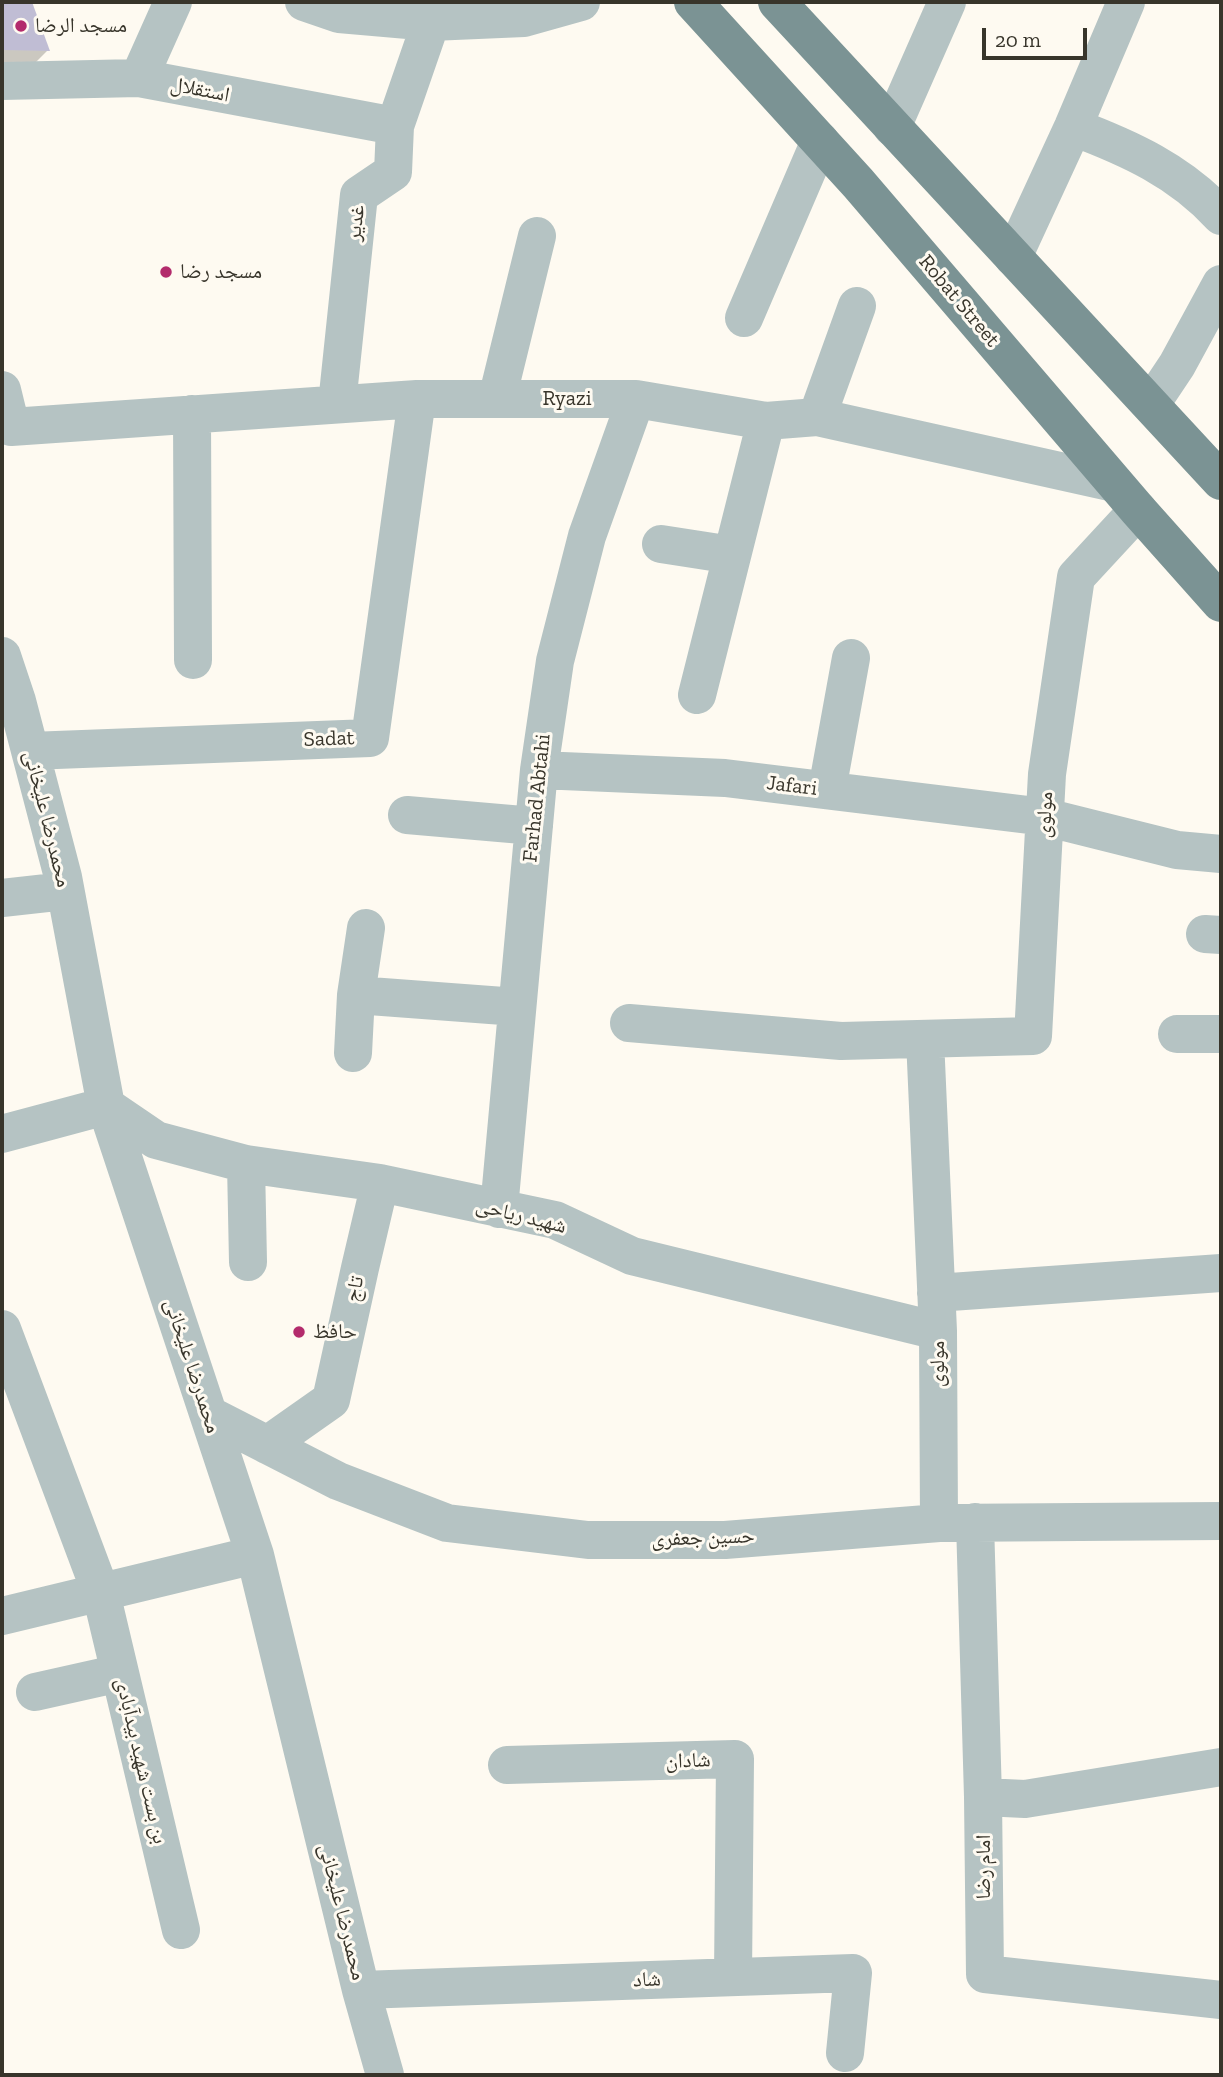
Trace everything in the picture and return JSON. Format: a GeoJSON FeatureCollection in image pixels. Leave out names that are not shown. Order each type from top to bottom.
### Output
{"type":"FeatureCollection","features":[{"type":"Feature","properties":{"kind":"main road","name":"Robat Street"},"geometry":{"type":"LineString","coordinates":[[693,2],[858,183],[1126,497],[1221,603]]}},
{"type":"Feature","properties":{"kind":"main road"},"geometry":{"type":"LineString","coordinates":[[777,2],[1221,481]]}},
{"type":"Feature","properties":{"kind":"main road"},"geometry":{"type":"LineString","coordinates":[[858,183],[892,127]]}},
{"type":"Feature","properties":{"kind":"street"},"geometry":{"type":"LineString","coordinates":[[139,78],[173,2]]}},
{"type":"Feature","properties":{"kind":"street"},"geometry":{"type":"LineString","coordinates":[[304,2],[339,13],[431,22],[524,18],[581,2]]}},
{"type":"Feature","properties":{"kind":"street"},"geometry":{"type":"LineString","coordinates":[[892,127],[947,2]]}},
{"type":"Feature","properties":{"kind":"street"},"geometry":{"type":"LineString","coordinates":[[1013,257],[1073,127],[1126,2]]}},
{"type":"Feature","properties":{"kind":"street","name":"غدیر"},"geometry":{"type":"LineString","coordinates":[[337,404],[359,195],[393,172],[396,126],[431,22]]}},
{"type":"Feature","properties":{"kind":"street","name":"استقلال"},"geometry":{"type":"LineString","coordinates":[[2,80],[139,78],[396,126]]}},
{"type":"Feature","properties":{"kind":"street"},"geometry":{"type":"LineString","coordinates":[[1073,127],[1121,145],[1165,169],[1207,200],[1221,216]]}},
{"type":"Feature","properties":{"kind":"street"},"geometry":{"type":"LineString","coordinates":[[744,318],[820,141]]}},
{"type":"Feature","properties":{"kind":"street"},"geometry":{"type":"LineString","coordinates":[[497,399],[537,236]]}},
{"type":"Feature","properties":{"kind":"street"},"geometry":{"type":"LineString","coordinates":[[1151,404],[1177,365],[1221,284]]}},
{"type":"Feature","properties":{"kind":"street"},"geometry":{"type":"LineString","coordinates":[[817,417],[857,306]]}},
{"type":"Feature","properties":{"kind":"street"},"geometry":{"type":"LineString","coordinates":[[2,390],[6,441]]}},
{"type":"Feature","properties":{"kind":"street","name":"Ryazi"},"geometry":{"type":"LineString","coordinates":[[6,441],[192,414],[337,404],[417,399],[636,399],[766,421],[817,417],[1126,497]]}},
{"type":"Feature","properties":{"kind":"street","name":"Sadat"},"geometry":{"type":"LineString","coordinates":[[30,751],[370,738],[417,399]]}},
{"type":"Feature","properties":{"kind":"street","name":"Farhad Abtahi"},"geometry":{"type":"LineString","coordinates":[[499,1209],[538,770],[555,661],[584,549],[636,399]]}},
{"type":"Feature","properties":{"kind":"street"},"geometry":{"type":"LineString","coordinates":[[192,414],[193,660]]}},
{"type":"Feature","properties":{"kind":"street"},"geometry":{"type":"LineString","coordinates":[[697,695],[766,421]]}},
{"type":"Feature","properties":{"kind":"street","name":"مولوی"},"geometry":{"type":"LineString","coordinates":[[629,1023],[841,1041],[1033,1036],[1048,774],[1076,578],[1126,497]]}},
{"type":"Feature","properties":{"kind":"street"},"geometry":{"type":"LineString","coordinates":[[661,544],[732,555]]}},
{"type":"Feature","properties":{"kind":"street","name":"محمدرضا علیخانی"},"geometry":{"type":"LineString","coordinates":[[2,656],[17,701],[65,891],[106,1106],[255,1555],[360,1990],[385,2075]]}},
{"type":"Feature","properties":{"kind":"street"},"geometry":{"type":"LineString","coordinates":[[827,790],[851,658]]}},
{"type":"Feature","properties":{"kind":"street","name":"Jafari"},"geometry":{"type":"LineString","coordinates":[[538,770],[725,778],[827,790],[1045,817],[1177,850],[1221,854]]}},
{"type":"Feature","properties":{"kind":"street"},"geometry":{"type":"LineString","coordinates":[[407,815],[534,826]]}},
{"type":"Feature","properties":{"kind":"street"},"geometry":{"type":"LineString","coordinates":[[2,898],[65,891]]}},
{"type":"Feature","properties":{"kind":"street"},"geometry":{"type":"LineString","coordinates":[[353,1053],[356,995],[366,928]]}},
{"type":"Feature","properties":{"kind":"street"},"geometry":{"type":"LineString","coordinates":[[356,995],[517,1007]]}},
{"type":"Feature","properties":{"kind":"street"},"geometry":{"type":"LineString","coordinates":[[1177,1034],[1221,1034]]}},
{"type":"Feature","properties":{"kind":"street","name":"مولوی"},"geometry":{"type":"LineString","coordinates":[[925,1039],[938,1331],[957,1522]]}},
{"type":"Feature","properties":{"kind":"street"},"geometry":{"type":"LineString","coordinates":[[2,1134],[106,1106]]}},
{"type":"Feature","properties":{"kind":"street","name":"شهید ریاحی"},"geometry":{"type":"LineString","coordinates":[[106,1106],[156,1140],[246,1164],[380,1183],[555,1220],[632,1256],[938,1331]]}},
{"type":"Feature","properties":{"kind":"street"},"geometry":{"type":"LineString","coordinates":[[246,1164],[248,1262]]}},
{"type":"Feature","properties":{"kind":"street","name":"تاج"},"geometry":{"type":"LineString","coordinates":[[267,1445],[331,1400],[380,1183]]}},
{"type":"Feature","properties":{"kind":"street"},"geometry":{"type":"LineString","coordinates":[[936,1293],[1221,1273]]}},
{"type":"Feature","properties":{"kind":"street","name":"بن بست شهید بیدآبادی"},"geometry":{"type":"LineString","coordinates":[[2,1329],[101,1592],[181,1930]]}},
{"type":"Feature","properties":{"kind":"street","name":"حسین جعفری"},"geometry":{"type":"LineString","coordinates":[[209,1415],[338,1481],[447,1523],[588,1540],[725,1540],[957,1522],[1221,1521]]}},
{"type":"Feature","properties":{"kind":"street","name":"امام رضا"},"geometry":{"type":"LineString","coordinates":[[957,1522],[983,1797],[985,1974],[1221,2000]]}},
{"type":"Feature","properties":{"kind":"street"},"geometry":{"type":"LineString","coordinates":[[2,1616],[255,1555]]}},
{"type":"Feature","properties":{"kind":"street"},"geometry":{"type":"LineString","coordinates":[[35,1692],[120,1673]]}},
{"type":"Feature","properties":{"kind":"street","name":"شادان"},"geometry":{"type":"LineString","coordinates":[[507,1765],[735,1759],[733,1977]]}},
{"type":"Feature","properties":{"kind":"street"},"geometry":{"type":"LineString","coordinates":[[983,1797],[1025,1799],[1221,1767]]}},
{"type":"Feature","properties":{"kind":"street","name":"شاد"},"geometry":{"type":"LineString","coordinates":[[360,1990],[853,1973],[845,2053]]}},
{"type":"Feature","properties":{"kind":"building","name":"مسجد الرضا"},"geometry":{"type":"Polygon","coordinates":[[[2,2],[32,2],[50,51],[2,50],[2,2]]]}},
{"type":"Feature","properties":{"kind":"place","name":"مسجد الرضا"},"geometry":{"type":"Point","coordinates":[21,26]}},
{"type":"Feature","properties":{"kind":"place","name":"مسجد رضا"},"geometry":{"type":"Point","coordinates":[166,272]}},
{"type":"Feature","properties":{"kind":"place","name":"حافظ"},"geometry":{"type":"Point","coordinates":[299,1332]}}]}
